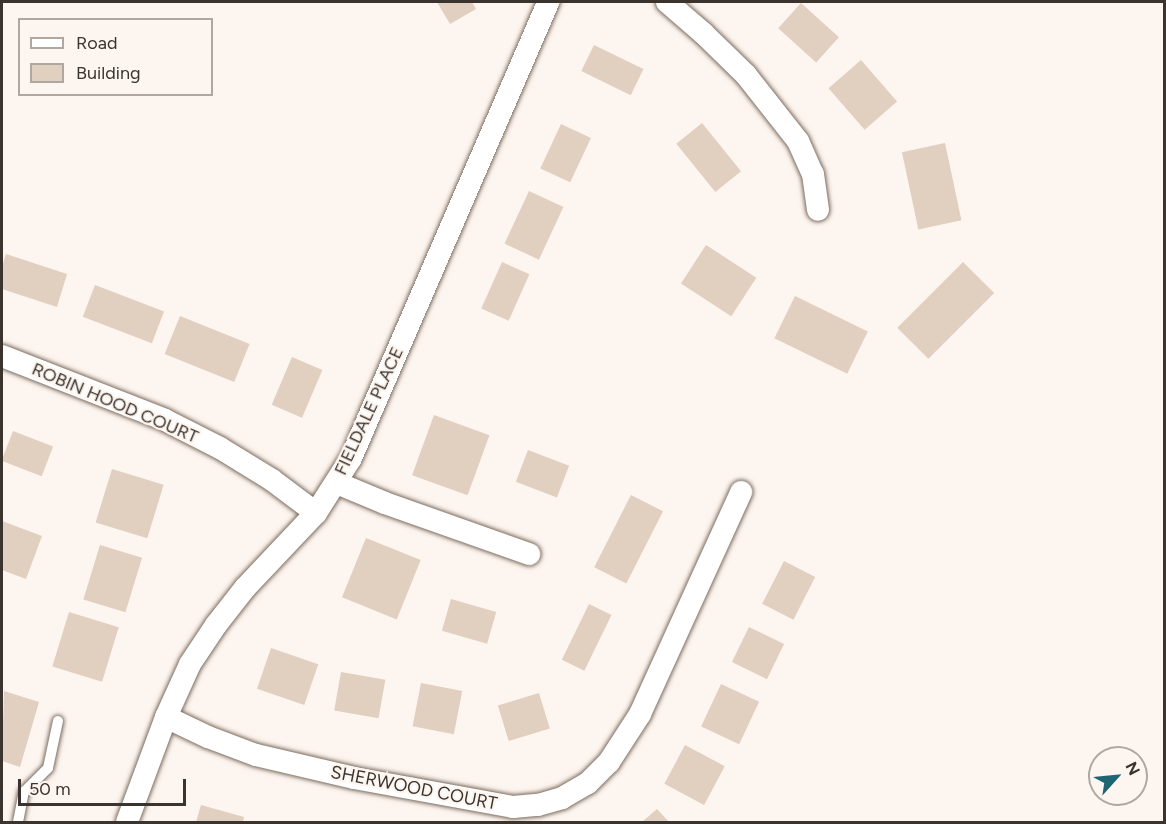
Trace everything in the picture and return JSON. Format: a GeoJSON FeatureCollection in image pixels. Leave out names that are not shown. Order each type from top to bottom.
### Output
{"type":"FeatureCollection","features":[{"type":"Feature","properties":{"kind":"street","name":"FIELDALE PLACE"},"geometry":{"type":"LineString","coordinates":[[127,822],[166,717],[190,664],[216,625],[245,588],[316,513],[351,459],[548,2]]}},
{"type":"Feature","properties":{"kind":"street"},"geometry":{"type":"LineString","coordinates":[[667,2],[729,58],[790,132],[810,165],[818,210]]}},
{"type":"Feature","properties":{"kind":"street","name":"ROBIN HOOD COURT"},"geometry":{"type":"LineString","coordinates":[[2,356],[165,420],[263,474],[316,513]]}},
{"type":"Feature","properties":{"kind":"street"},"geometry":{"type":"LineString","coordinates":[[337,483],[385,503],[529,554]]}},
{"type":"Feature","properties":{"kind":"street","name":"SHERWOOD COURT"},"geometry":{"type":"LineString","coordinates":[[166,717],[208,737],[256,754],[365,780],[513,807],[538,805],[562,798],[588,783],[609,762],[640,714],[741,492]]}},
{"type":"Feature","properties":{"kind":"lane"},"geometry":{"type":"LineString","coordinates":[[18,822],[24,792],[48,768],[58,721]]}},
{"type":"Feature","properties":{"kind":"building"},"geometry":{"type":"Polygon","coordinates":[[[437,2],[472,2],[476,9],[450,24],[437,2]]]}},
{"type":"Feature","properties":{"kind":"building"},"geometry":{"type":"Polygon","coordinates":[[[801,3],[839,37],[816,62],[778,28],[801,3]]]}},
{"type":"Feature","properties":{"kind":"building"},"geometry":{"type":"Polygon","coordinates":[[[594,45],[643,69],[631,95],[581,71],[594,45]]]}},
{"type":"Feature","properties":{"kind":"building"},"geometry":{"type":"Polygon","coordinates":[[[861,60],[897,102],[865,130],[829,88],[861,60]]]}},
{"type":"Feature","properties":{"kind":"building"},"geometry":{"type":"Polygon","coordinates":[[[702,123],[741,171],[715,192],[676,144],[702,123]]]}},
{"type":"Feature","properties":{"kind":"building"},"geometry":{"type":"Polygon","coordinates":[[[561,124],[591,138],[570,182],[540,168],[561,124]]]}},
{"type":"Feature","properties":{"kind":"building"},"geometry":{"type":"Polygon","coordinates":[[[945,143],[961,220],[918,229],[902,152],[945,143]]]}},
{"type":"Feature","properties":{"kind":"building"},"geometry":{"type":"Polygon","coordinates":[[[529,191],[563,207],[539,260],[504,244],[529,191]]]}},
{"type":"Feature","properties":{"kind":"building"},"geometry":{"type":"Polygon","coordinates":[[[706,245],[756,278],[731,316],[681,284],[706,245]]]}},
{"type":"Feature","properties":{"kind":"building"},"geometry":{"type":"Polygon","coordinates":[[[6,254],[67,274],[57,307],[2,289],[2,267],[6,254]]]}},
{"type":"Feature","properties":{"kind":"building"},"geometry":{"type":"Polygon","coordinates":[[[502,262],[529,274],[509,321],[481,309],[502,262]]]}},
{"type":"Feature","properties":{"kind":"building"},"geometry":{"type":"Polygon","coordinates":[[[963,262],[994,293],[928,359],[897,328],[963,262]]]}},
{"type":"Feature","properties":{"kind":"building"},"geometry":{"type":"Polygon","coordinates":[[[95,285],[164,312],[152,343],[83,317],[95,285]]]}},
{"type":"Feature","properties":{"kind":"building"},"geometry":{"type":"Polygon","coordinates":[[[795,296],[868,332],[847,374],[774,338],[795,296]]]}},
{"type":"Feature","properties":{"kind":"building"},"geometry":{"type":"Polygon","coordinates":[[[180,316],[250,344],[234,382],[165,354],[180,316]]]}},
{"type":"Feature","properties":{"kind":"building"},"geometry":{"type":"Polygon","coordinates":[[[292,357],[322,370],[302,418],[272,405],[292,357]]]}},
{"type":"Feature","properties":{"kind":"building"},"geometry":{"type":"Polygon","coordinates":[[[434,415],[489,435],[468,495],[412,475],[434,415]]]}},
{"type":"Feature","properties":{"kind":"building"},"geometry":{"type":"Polygon","coordinates":[[[13,431],[53,446],[42,476],[2,461],[13,431]]]}},
{"type":"Feature","properties":{"kind":"building"},"geometry":{"type":"Polygon","coordinates":[[[528,450],[569,466],[557,498],[516,482],[528,450]]]}},
{"type":"Feature","properties":{"kind":"building"},"geometry":{"type":"Polygon","coordinates":[[[112,469],[164,485],[147,538],[96,523],[112,469]]]}},
{"type":"Feature","properties":{"kind":"building"},"geometry":{"type":"Polygon","coordinates":[[[631,495],[663,511],[626,584],[594,567],[631,495]]]}},
{"type":"Feature","properties":{"kind":"building"},"geometry":{"type":"Polygon","coordinates":[[[2,521],[42,536],[26,579],[2,570],[2,521]]]}},
{"type":"Feature","properties":{"kind":"building"},"geometry":{"type":"Polygon","coordinates":[[[366,538],[421,560],[397,619],[342,597],[366,538]]]}},
{"type":"Feature","properties":{"kind":"building"},"geometry":{"type":"Polygon","coordinates":[[[100,545],[142,558],[125,612],[83,600],[100,545]]]}},
{"type":"Feature","properties":{"kind":"building"},"geometry":{"type":"Polygon","coordinates":[[[784,561],[815,577],[793,620],[762,604],[784,561]]]}},
{"type":"Feature","properties":{"kind":"building"},"geometry":{"type":"Polygon","coordinates":[[[451,599],[496,612],[487,644],[442,631],[451,599]]]}},
{"type":"Feature","properties":{"kind":"building"},"geometry":{"type":"Polygon","coordinates":[[[589,604],[611,615],[584,671],[562,660],[589,604]]]}},
{"type":"Feature","properties":{"kind":"building"},"geometry":{"type":"Polygon","coordinates":[[[69,612],[119,627],[102,682],[52,667],[69,612]]]}},
{"type":"Feature","properties":{"kind":"building"},"geometry":{"type":"Polygon","coordinates":[[[749,627],[784,644],[767,679],[732,662],[749,627]]]}},
{"type":"Feature","properties":{"kind":"building"},"geometry":{"type":"Polygon","coordinates":[[[271,648],[318,664],[304,705],[257,689],[271,648]]]}},
{"type":"Feature","properties":{"kind":"building"},"geometry":{"type":"Polygon","coordinates":[[[341,672],[385,680],[379,718],[334,710],[341,672]]]}},
{"type":"Feature","properties":{"kind":"building"},"geometry":{"type":"Polygon","coordinates":[[[421,683],[462,691],[454,734],[413,726],[421,683]]]}},
{"type":"Feature","properties":{"kind":"building"},"geometry":{"type":"Polygon","coordinates":[[[721,684],[759,702],[739,744],[701,727],[721,684]]]}},
{"type":"Feature","properties":{"kind":"building"},"geometry":{"type":"Polygon","coordinates":[[[4,691],[39,702],[20,767],[2,761],[4,691]]]}},
{"type":"Feature","properties":{"kind":"building"},"geometry":{"type":"Polygon","coordinates":[[[539,693],[550,728],[509,741],[498,706],[539,693]]]}},
{"type":"Feature","properties":{"kind":"building"},"geometry":{"type":"Polygon","coordinates":[[[685,745],[725,766],[704,805],[664,784],[685,745]]]}},
{"type":"Feature","properties":{"kind":"building"},"geometry":{"type":"Polygon","coordinates":[[[201,805],[244,817],[243,822],[196,822],[201,805]]]}},
{"type":"Feature","properties":{"kind":"building"},"geometry":{"type":"Polygon","coordinates":[[[657,809],[669,822],[642,822],[657,809]]]}}]}
